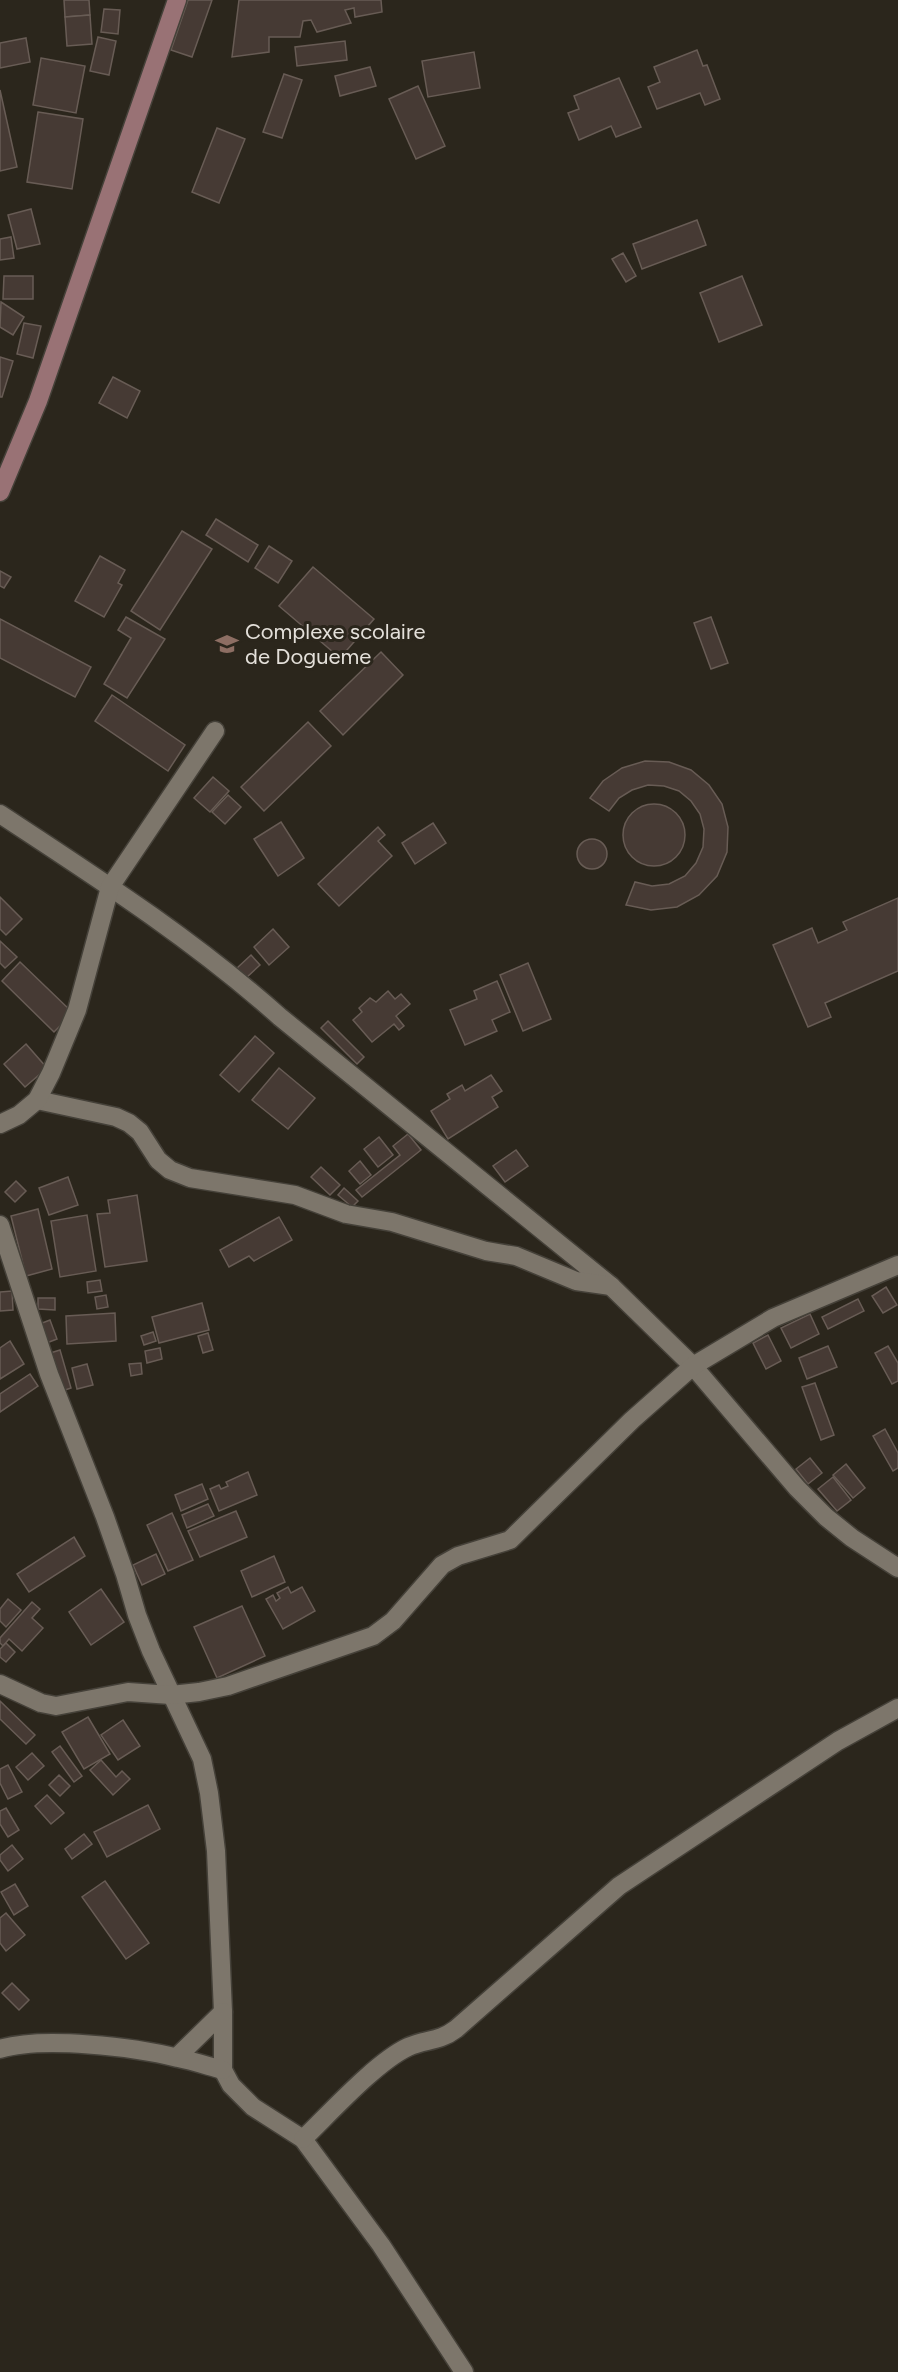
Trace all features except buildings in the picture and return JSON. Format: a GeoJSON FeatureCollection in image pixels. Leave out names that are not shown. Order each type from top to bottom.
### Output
{"type":"FeatureCollection","features":[{"type":"Feature","properties":{"kind":"street"},"geometry":{"type":"LineString","coordinates":[[0,492],[38,401],[177,0]]}},
{"type":"Feature","properties":{"kind":"street"},"geometry":{"type":"LineString","coordinates":[[0,1124],[19,1115],[37,1100],[51,1073],[77,1010],[110,887],[215,731]]}},
{"type":"Feature","properties":{"kind":"street"},"geometry":{"type":"LineString","coordinates":[[0,814],[110,887],[240,981],[280,1017],[611,1286],[693,1366],[797,1488],[826,1517],[852,1538],[898,1568]]}},
{"type":"Feature","properties":{"kind":"street"},"geometry":{"type":"LineString","coordinates":[[37,1100],[116,1117],[129,1123],[140,1132],[158,1160],[170,1170],[190,1178],[294,1194],[346,1214],[392,1221],[486,1251],[516,1256],[576,1281],[611,1286]]}},
{"type":"Feature","properties":{"kind":"street"},"geometry":{"type":"LineString","coordinates":[[0,1225],[49,1374],[111,1536],[150,1651],[202,1759],[209,1793],[216,1851],[223,2012],[223,2070],[231,2085],[253,2108],[303,2139],[381,2246],[464,2372]]}},
{"type":"Feature","properties":{"kind":"street"},"geometry":{"type":"LineString","coordinates":[[0,1684],[41,1703],[56,1706],[128,1692],[171,1695],[199,1692],[228,1686],[373,1636],[393,1621],[442,1564],[458,1556],[510,1540],[632,1420],[693,1366],[773,1318],[898,1265]]}},
{"type":"Feature","properties":{"kind":"street"},"geometry":{"type":"LineString","coordinates":[[303,2139],[368,2077],[394,2056],[408,2047],[445,2037],[456,2029],[619,1886],[838,1741],[898,1708]]}},
{"type":"Feature","properties":{"kind":"street"},"geometry":{"type":"LineString","coordinates":[[177,2057],[223,2012]]}},
{"type":"Feature","properties":{"kind":"street"},"geometry":{"type":"LineString","coordinates":[[0,2049],[42,2043],[109,2048],[177,2057],[223,2070]]}},
{"type":"Feature","properties":{"kind":"place","name":"Complexe scolaire de Dogueme"},"geometry":{"type":"Point","coordinates":[227,644]}}]}
